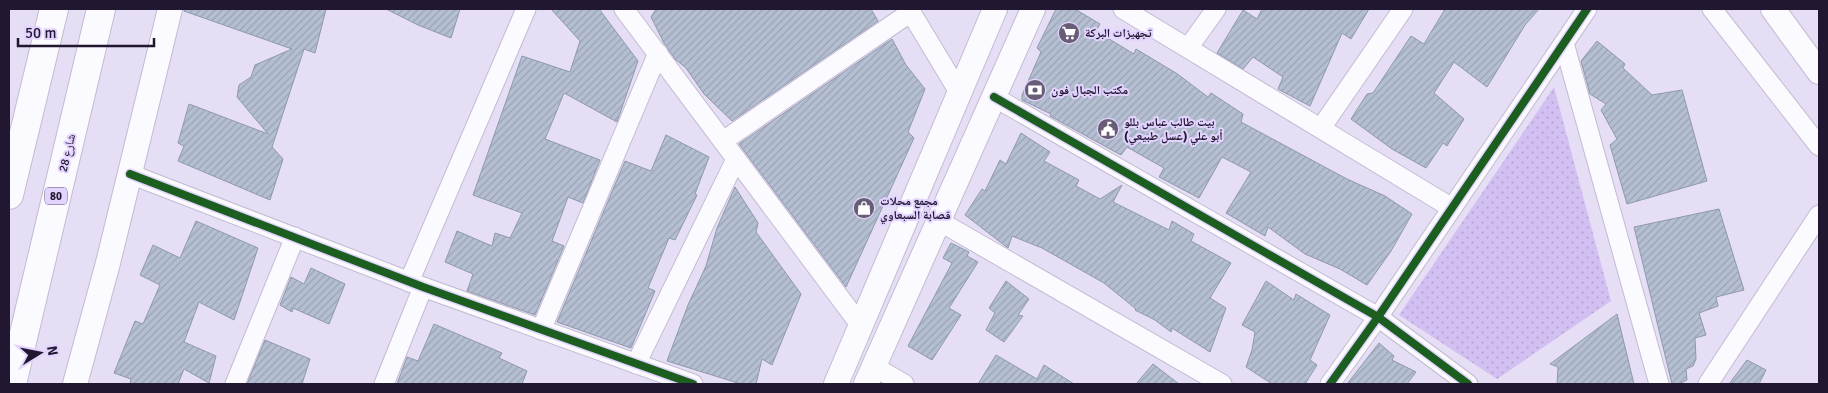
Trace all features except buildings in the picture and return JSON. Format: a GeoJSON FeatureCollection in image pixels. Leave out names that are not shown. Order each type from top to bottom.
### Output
{"type":"FeatureCollection","features":[{"type":"Feature","properties":{"kind":"highway"},"geometry":{"type":"LineString","coordinates":[[9,195],[54,9]]}},
{"type":"Feature","properties":{"kind":"highway","name":"شارع 28"},"geometry":{"type":"LineString","coordinates":[[12,384],[101,9]]}},
{"type":"Feature","properties":{"kind":"main road"},"geometry":{"type":"LineString","coordinates":[[75,384],[130,174],[170,9]]}},
{"type":"Feature","properties":{"kind":"main road"},"geometry":{"type":"LineString","coordinates":[[836,384],[994,9]]}},
{"type":"Feature","properties":{"kind":"main road"},"geometry":{"type":"LineString","coordinates":[[870,375],[1033,9]]}},
{"type":"Feature","properties":{"kind":"main road"},"geometry":{"type":"LineString","coordinates":[[1773,9],[1819,72]]}},
{"type":"Feature","properties":{"kind":"street"},"geometry":{"type":"LineString","coordinates":[[384,384],[416,285],[526,9]]}},
{"type":"Feature","properties":{"kind":"street"},"geometry":{"type":"LineString","coordinates":[[1123,9],[1452,208]]}},
{"type":"Feature","properties":{"kind":"street"},"geometry":{"type":"LineString","coordinates":[[1188,48],[1216,9]]}},
{"type":"Feature","properties":{"kind":"street"},"geometry":{"type":"LineString","coordinates":[[1321,128],[1403,9]]}},
{"type":"Feature","properties":{"kind":"street"},"geometry":{"type":"LineString","coordinates":[[1330,384],[1378,317],[1587,9]]}},
{"type":"Feature","properties":{"kind":"street"},"geometry":{"type":"LineString","coordinates":[[1712,9],[1819,146]]}},
{"type":"Feature","properties":{"kind":"street"},"geometry":{"type":"LineString","coordinates":[[723,141],[910,10],[959,92]]}},
{"type":"Feature","properties":{"kind":"street"},"geometry":{"type":"LineString","coordinates":[[634,13],[658,54],[860,326]]}},
{"type":"Feature","properties":{"kind":"street"},"geometry":{"type":"LineString","coordinates":[[1564,43],[1659,384]]}},
{"type":"Feature","properties":{"kind":"street"},"geometry":{"type":"LineString","coordinates":[[541,330],[658,54]]}},
{"type":"Feature","properties":{"kind":"street"},"geometry":{"type":"LineString","coordinates":[[994,97],[1378,317],[1468,384]]}},
{"type":"Feature","properties":{"kind":"street"},"geometry":{"type":"LineString","coordinates":[[636,364],[736,159]]}},
{"type":"Feature","properties":{"kind":"street"},"geometry":{"type":"LineString","coordinates":[[130,174],[416,285],[693,384]]}},
{"type":"Feature","properties":{"kind":"street"},"geometry":{"type":"LineString","coordinates":[[1708,384],[1819,214]]}},
{"type":"Feature","properties":{"kind":"street"},"geometry":{"type":"LineString","coordinates":[[939,221],[1222,384]]}},
{"type":"Feature","properties":{"kind":"street"},"geometry":{"type":"LineString","coordinates":[[235,384],[295,238]]}},
{"type":"Feature","properties":{"kind":"street"},"geometry":{"type":"LineString","coordinates":[[870,375],[904,384]]}},
{"type":"Feature","properties":{"kind":"shaded area"},"geometry":{"type":"Polygon","coordinates":[[[1554,87],[1611,301],[1497,379],[1399,315],[1554,87]]]}},
{"type":"Feature","properties":{"kind":"cycle path"},"geometry":{"type":"LineString","coordinates":[[1330,384],[1378,317],[1587,9]]}},
{"type":"Feature","properties":{"kind":"cycle path"},"geometry":{"type":"LineString","coordinates":[[994,97],[1378,317],[1468,384]]}},
{"type":"Feature","properties":{"kind":"cycle path"},"geometry":{"type":"LineString","coordinates":[[130,174],[423,287],[693,384]]}},
{"type":"Feature","properties":{"kind":"place","name":"تجهيزات البركة"},"geometry":{"type":"Point","coordinates":[1069,33]}},
{"type":"Feature","properties":{"kind":"place","name":"مكتب الجبال فون"},"geometry":{"type":"Point","coordinates":[1035,90]}},
{"type":"Feature","properties":{"kind":"place","name":"بيت طالب عباس بللو أبو علي (عسل طبيعي)"},"geometry":{"type":"Point","coordinates":[1108,129]}},
{"type":"Feature","properties":{"kind":"place","name":"مجمع محلات قصابة السبعاوي"},"geometry":{"type":"Point","coordinates":[864,208]}}]}
